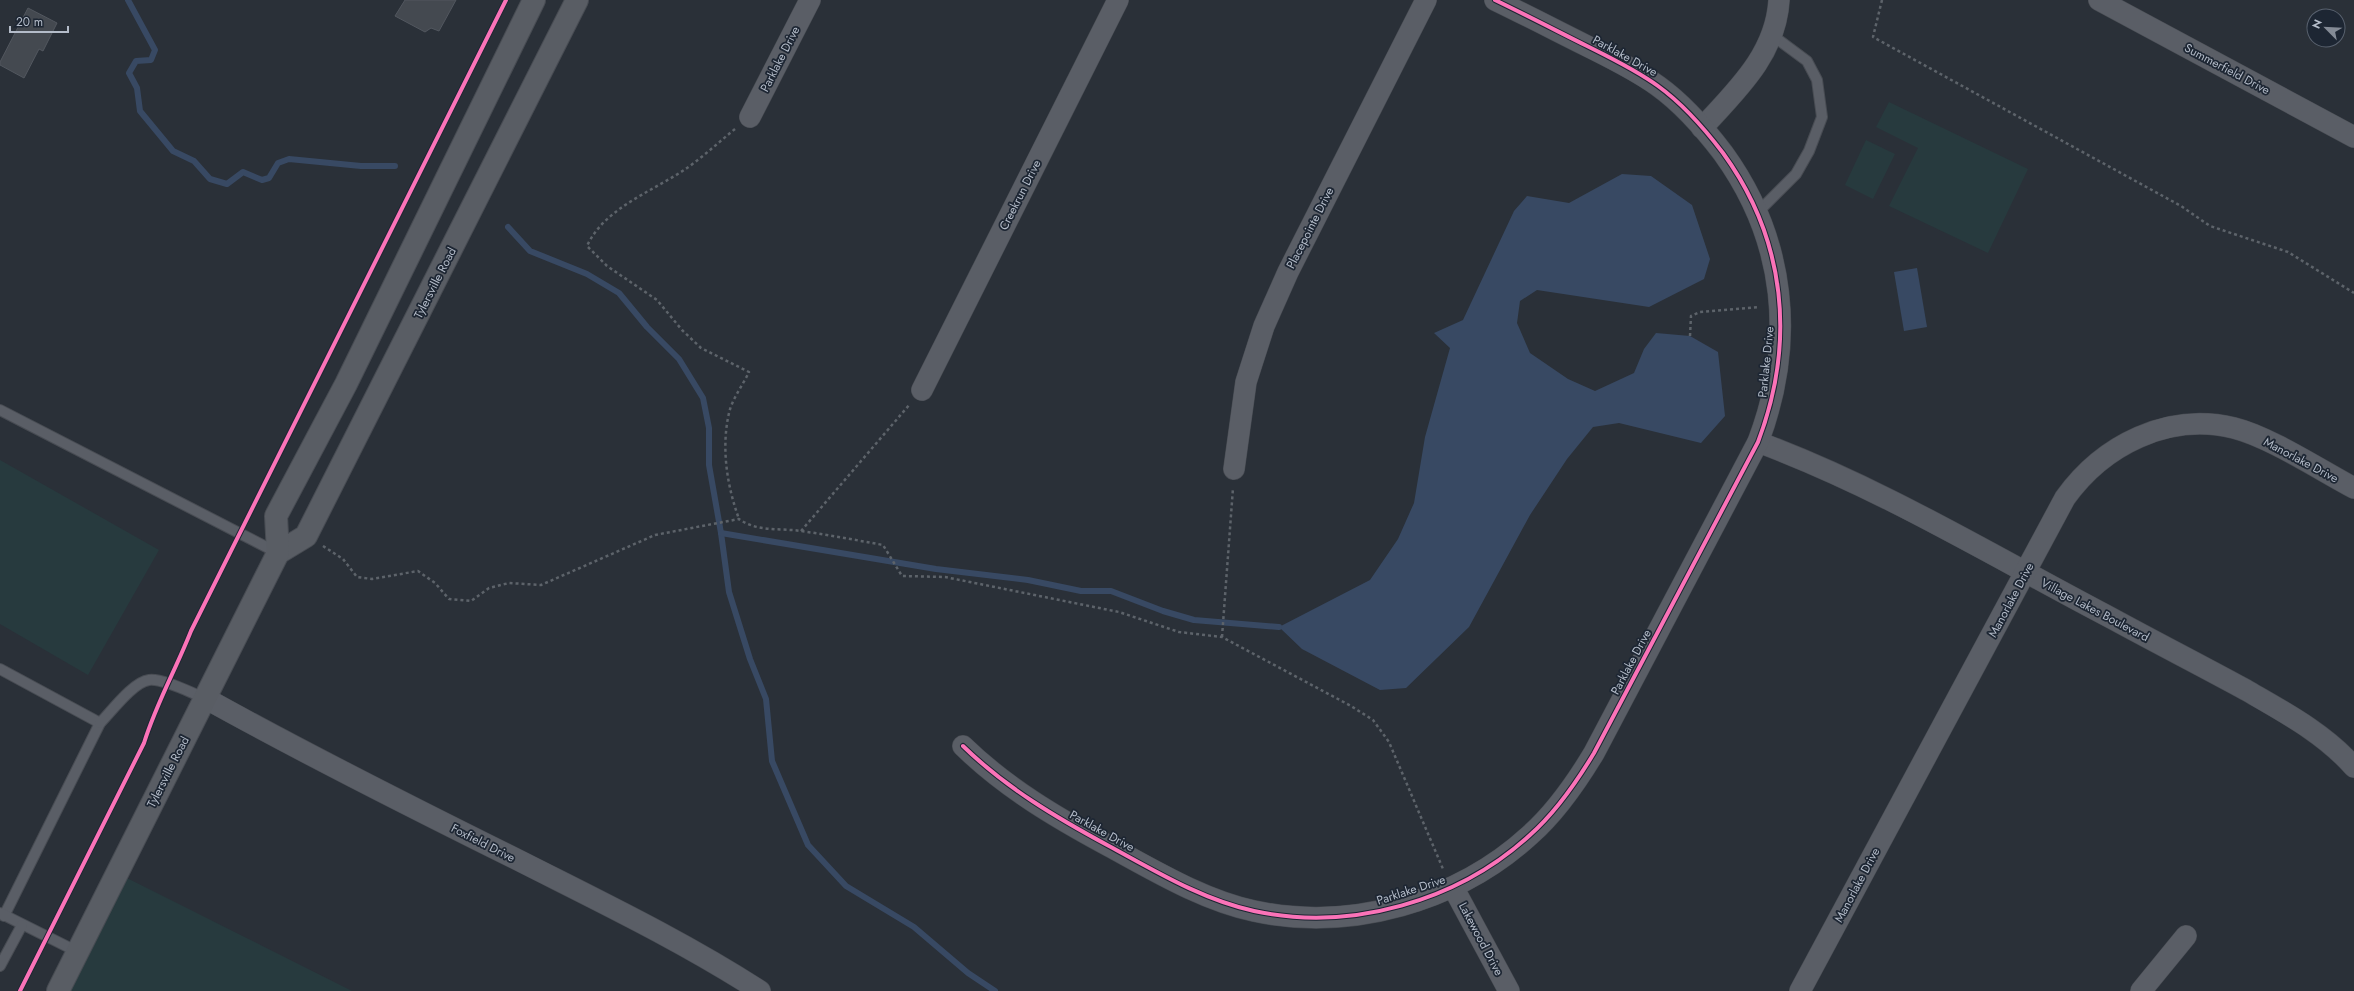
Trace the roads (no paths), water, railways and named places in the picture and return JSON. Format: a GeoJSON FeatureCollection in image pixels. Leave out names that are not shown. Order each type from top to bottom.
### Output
{"type":"FeatureCollection","features":[{"type":"Feature","properties":{"kind":"main road","name":"Tylersville Road"},"geometry":{"type":"LineString","coordinates":[[58,991],[278,554],[276,516],[352,370],[534,0]]}},
{"type":"Feature","properties":{"kind":"main road","name":"Tylersville Road"},"geometry":{"type":"LineString","coordinates":[[278,554],[306,536],[577,0]]}},
{"type":"Feature","properties":{"kind":"street","name":"Parklake Drive"},"geometry":{"type":"LineString","coordinates":[[750,117],[810,0]]}},
{"type":"Feature","properties":{"kind":"street","name":"Creekrun Drive"},"geometry":{"type":"LineString","coordinates":[[922,390],[1118,0]]}},
{"type":"Feature","properties":{"kind":"street","name":"Placepointe Drive"},"geometry":{"type":"LineString","coordinates":[[1234,469],[1246,382],[1264,326],[1288,272],[1426,0]]}},
{"type":"Feature","properties":{"kind":"street","name":"Parklake Drive"},"geometry":{"type":"LineString","coordinates":[[962,746],[1007,785],[1069,824],[1199,893],[1241,908],[1285,916],[1329,918],[1373,913],[1402,906],[1453,887],[1496,862],[1531,835],[1561,802],[1597,747],[1758,442],[1769,415],[1775,386],[1780,342],[1780,306],[1772,254],[1758,212],[1737,173],[1702,128],[1680,104],[1651,82],[1620,62],[1495,0]]}},
{"type":"Feature","properties":{"kind":"street"},"geometry":{"type":"LineString","coordinates":[[1702,128],[1750,75],[1759,62],[1772,35],[1779,0]]}},
{"type":"Feature","properties":{"kind":"street","name":"Summerfield Drive"},"geometry":{"type":"LineString","coordinates":[[2099,0],[2354,137]]}},
{"type":"Feature","properties":{"kind":"street","name":"Manorlake Drive"},"geometry":{"type":"LineString","coordinates":[[1800,991],[2065,498],[2094,464],[2132,439],[2160,430],[2190,425],[2234,428],[2276,446],[2354,488]]}},
{"type":"Feature","properties":{"kind":"street","name":"Village Lakes Boulevard"},"geometry":{"type":"LineString","coordinates":[[1758,442],[1840,476],[1906,508],[2284,712],[2322,736],[2354,767]]}},
{"type":"Feature","properties":{"kind":"street","name":"Foxfield Drive"},"geometry":{"type":"LineString","coordinates":[[205,698],[297,750],[649,926],[712,960],[760,991]]}},
{"type":"Feature","properties":{"kind":"street","name":"Lakewood Drive"},"geometry":{"type":"LineString","coordinates":[[1453,887],[1509,991]]}},
{"type":"Feature","properties":{"kind":"street"},"geometry":{"type":"LineString","coordinates":[[2141,991],[2186,936]]}},
{"type":"Feature","properties":{"kind":"lane"},"geometry":{"type":"LineString","coordinates":[[1758,212],[1796,174],[1809,151],[1822,117],[1817,80],[1807,61],[1772,35]]}},
{"type":"Feature","properties":{"kind":"lane"},"geometry":{"type":"LineString","coordinates":[[0,410],[278,554]]}},
{"type":"Feature","properties":{"kind":"lane"},"geometry":{"type":"LineString","coordinates":[[0,669],[100,723]]}},
{"type":"Feature","properties":{"kind":"lane"},"geometry":{"type":"LineString","coordinates":[[78,952],[2,914],[100,723],[134,687],[149,680],[168,684],[205,698]]}},
{"type":"Feature","properties":{"kind":"lane"},"geometry":{"type":"LineString","coordinates":[[0,966],[22,925]]}},
{"type":"Feature","properties":{"kind":"water"},"geometry":{"type":"Polygon","coordinates":[[[1622,174],[1651,176],[1692,205],[1710,259],[1704,279],[1649,307],[1537,290],[1520,301],[1517,323],[1530,353],[1568,379],[1595,391],[1634,373],[1644,349],[1656,333],[1690,336],[1718,352],[1725,416],[1701,443],[1619,423],[1593,427],[1567,459],[1530,515],[1469,627],[1406,688],[1380,690],[1302,649],[1279,627],[1370,580],[1398,539],[1414,503],[1425,437],[1450,348],[1434,333],[1463,320],[1514,211],[1527,196],[1569,203],[1622,174]]]}},
{"type":"Feature","properties":{"kind":"water"},"geometry":{"type":"Polygon","coordinates":[[[1917,268],[1927,327],[1904,331],[1894,272],[1917,268]]]}},
{"type":"Feature","properties":{"kind":"waterway"},"geometry":{"type":"LineString","coordinates":[[128,0],[155,50],[151,60],[136,61],[129,73],[137,88],[140,111],[173,151],[194,161],[210,179],[227,184],[243,172],[262,180],[269,178],[278,163],[289,159],[361,166],[395,166]]}},
{"type":"Feature","properties":{"kind":"waterway"},"geometry":{"type":"LineString","coordinates":[[508,227],[530,251],[587,274],[619,293],[647,327],[679,359],[703,398],[709,428],[709,465],[721,533],[729,592],[750,659],[766,699],[772,761],[808,845],[846,886],[914,927],[968,973],[995,991]]}},
{"type":"Feature","properties":{"kind":"waterway"},"geometry":{"type":"LineString","coordinates":[[721,533],[936,569],[1028,580],[1081,591],[1111,591],[1163,611],[1194,620],[1279,627]]}}]}
